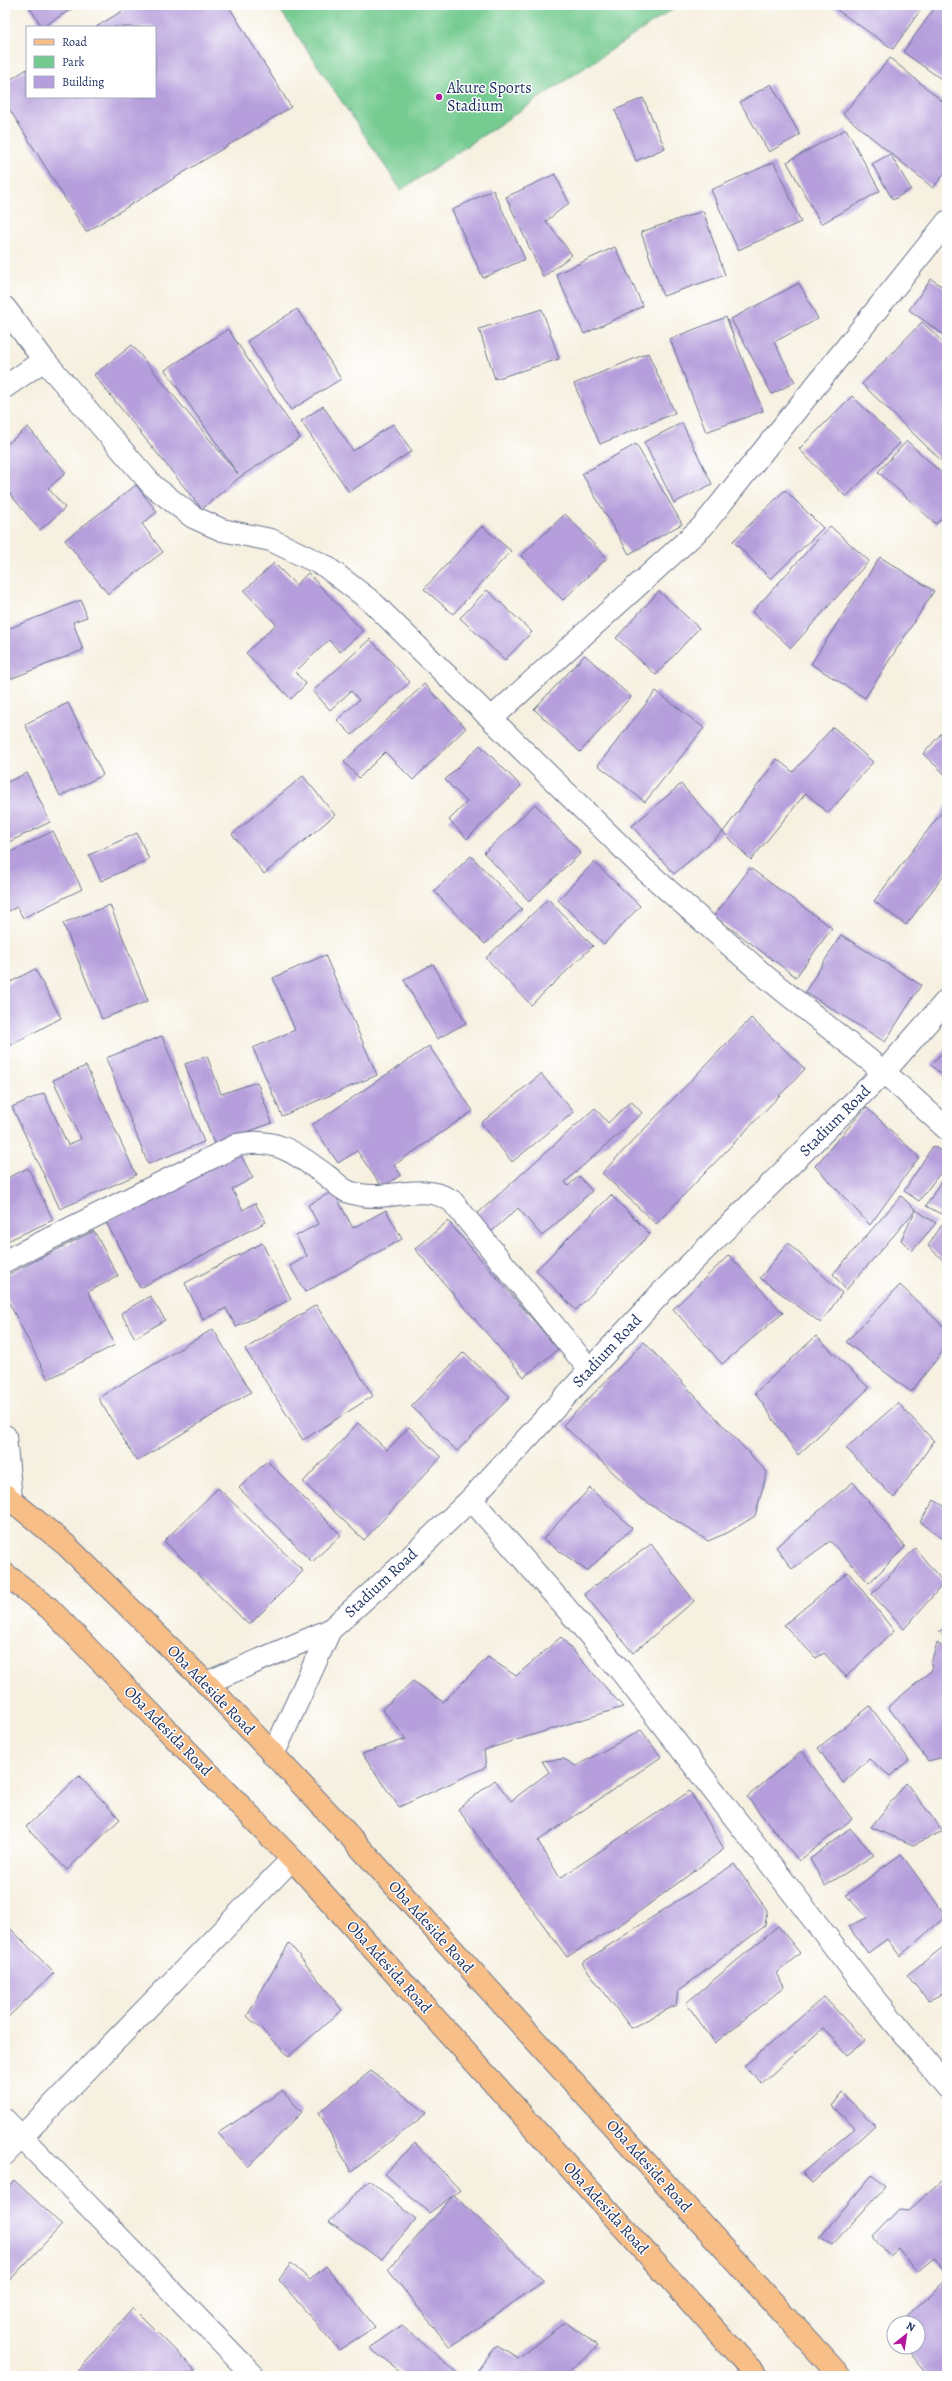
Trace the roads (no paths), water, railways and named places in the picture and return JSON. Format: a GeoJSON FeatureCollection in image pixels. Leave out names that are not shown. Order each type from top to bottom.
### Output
{"type":"FeatureCollection","features":[{"type":"Feature","properties":{"kind":"main road","name":"Oba Adeside Road"},"geometry":{"type":"LineString","coordinates":[[8,1497],[66,1545],[206,1683],[840,2376]]}},
{"type":"Feature","properties":{"kind":"main road","name":"Oba Adesida Road"},"geometry":{"type":"LineString","coordinates":[[5,1574],[49,1608],[292,1859],[758,2376]]}},
{"type":"Feature","properties":{"kind":"street"},"geometry":{"type":"LineString","coordinates":[[492,718],[703,526],[947,222]]}},
{"type":"Feature","properties":{"kind":"street"},"geometry":{"type":"LineString","coordinates":[[5,308],[44,360],[153,486],[193,517],[222,530],[271,540],[325,566],[372,602],[492,718],[644,869],[765,976],[884,1072],[947,1129]]}},
{"type":"Feature","properties":{"kind":"street"},"geometry":{"type":"LineString","coordinates":[[5,387],[44,360]]}},
{"type":"Feature","properties":{"kind":"street","name":"Stadium Road"},"geometry":{"type":"LineString","coordinates":[[330,1630],[471,1499],[661,1293],[884,1072],[947,1000]]}},
{"type":"Feature","properties":{"kind":"street"},"geometry":{"type":"LineString","coordinates":[[5,1262],[236,1145],[254,1141],[271,1143],[296,1153],[347,1191],[361,1195],[378,1197],[426,1191],[440,1193],[452,1201],[590,1370]]}},
{"type":"Feature","properties":{"kind":"street"},"geometry":{"type":"LineString","coordinates":[[5,1436],[8,1497]]}},
{"type":"Feature","properties":{"kind":"street"},"geometry":{"type":"LineString","coordinates":[[471,1499],[620,1670],[868,1990],[947,2087]]}},
{"type":"Feature","properties":{"kind":"street"},"geometry":{"type":"LineString","coordinates":[[206,1683],[330,1630]]}},
{"type":"Feature","properties":{"kind":"street"},"geometry":{"type":"LineString","coordinates":[[273,1755],[330,1630]]}},
{"type":"Feature","properties":{"kind":"street"},"geometry":{"type":"LineString","coordinates":[[5,2154],[136,2022],[292,1859]]}},
{"type":"Feature","properties":{"kind":"street"},"geometry":{"type":"LineString","coordinates":[[5,2120],[20,2138],[199,2318],[254,2376]]}},
{"type":"Feature","properties":{"kind":"place","name":"Akure Sports Stadium"},"geometry":{"type":"Point","coordinates":[439,97]}}]}
